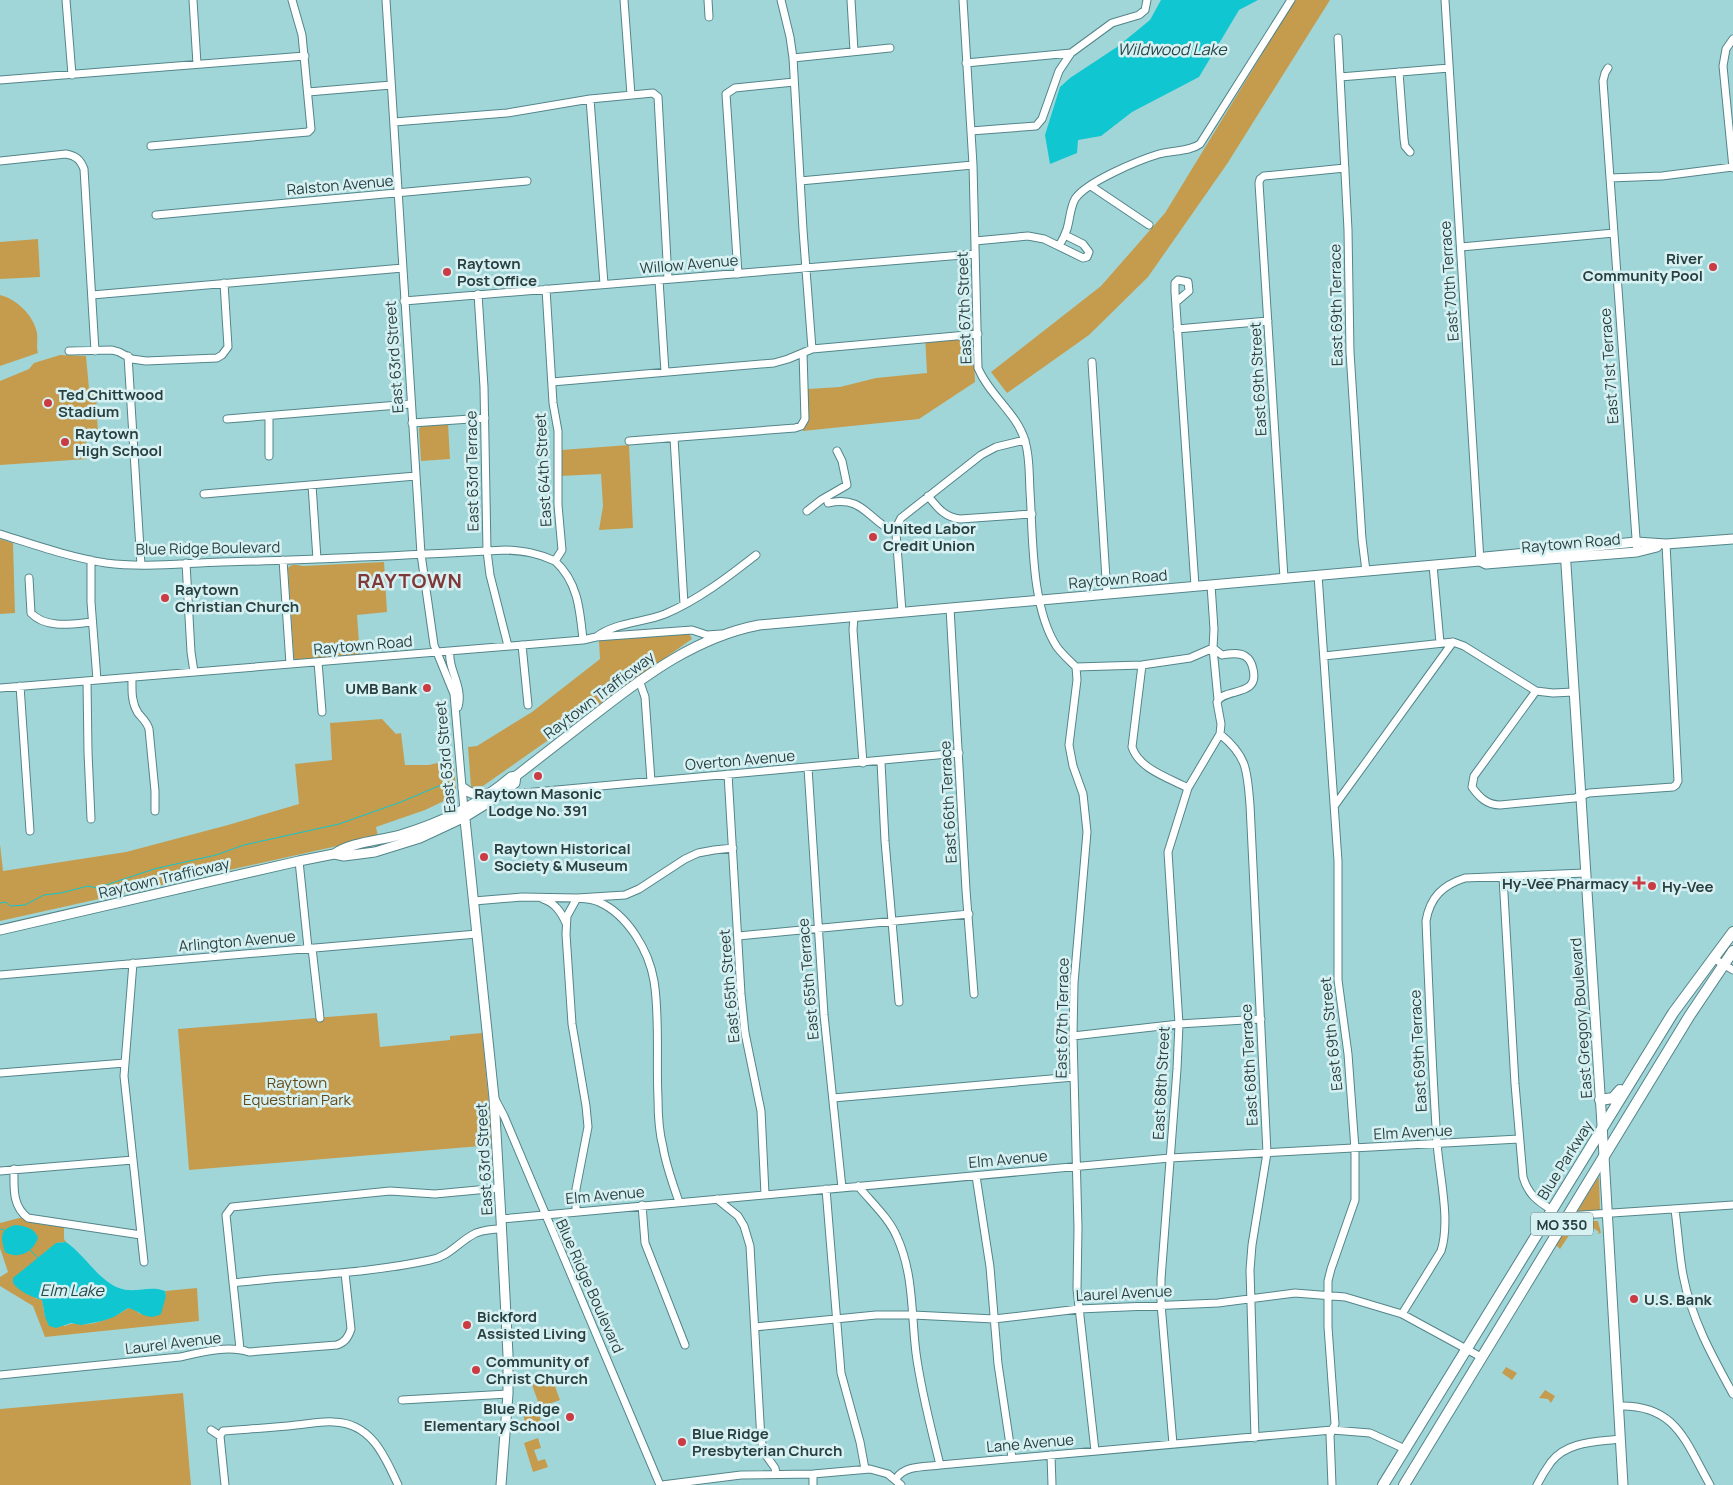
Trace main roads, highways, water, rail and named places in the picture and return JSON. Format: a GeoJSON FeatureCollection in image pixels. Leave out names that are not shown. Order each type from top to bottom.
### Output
{"type":"FeatureCollection","features":[{"type":"Feature","properties":{"kind":"highway","name":"Blue Parkway"},"geometry":{"type":"LineString","coordinates":[[1383,1485],[1673,1013],[1733,932]]}},
{"type":"Feature","properties":{"kind":"highway","name":"Blue Parkway"},"geometry":{"type":"LineString","coordinates":[[1404,1485],[1479,1358],[1690,1015],[1733,951]]}},
{"type":"Feature","properties":{"kind":"highway"},"geometry":{"type":"LineString","coordinates":[[1600,1100],[1615,1096],[1634,1069],[1643,1062]]}},
{"type":"Feature","properties":{"kind":"highway"},"geometry":{"type":"LineString","coordinates":[[1479,1358],[1478,1342],[1482,1323]]}},
{"type":"Feature","properties":{"kind":"main road","name":"Raytown Road"},"geometry":{"type":"LineString","coordinates":[[759,625],[1480,561],[1486,564],[1636,542],[1666,544],[1733,540]]}},
{"type":"Feature","properties":{"kind":"main road","name":"Raytown Road"},"geometry":{"type":"LineString","coordinates":[[1566,553],[1637,552],[1666,544]]}},
{"type":"Feature","properties":{"kind":"main road","name":"East Gregory Boulevard"},"geometry":{"type":"LineString","coordinates":[[1566,553],[1623,1485]]}},
{"type":"Feature","properties":{"kind":"main road","name":"Raytown Trafficway"},"geometry":{"type":"LineString","coordinates":[[465,813],[511,777],[516,776],[639,680],[686,652],[728,633],[759,625]]}},
{"type":"Feature","properties":{"kind":"main road","name":"Raytown Trafficway"},"geometry":{"type":"LineString","coordinates":[[0,930],[334,854],[342,848],[400,835],[465,813],[502,793],[515,783],[516,776]]}},
{"type":"Feature","properties":{"kind":"main road"},"geometry":{"type":"LineString","coordinates":[[463,788],[475,794],[490,794]]}},
{"type":"Feature","properties":{"kind":"main road","name":"East 63rd Street"},"geometry":{"type":"LineString","coordinates":[[465,813],[494,1098],[502,1229],[508,1394],[501,1485]]}},
{"type":"Feature","properties":{"kind":"water","name":"Wildwood Lake"},"geometry":{"type":"Polygon","coordinates":[[[1161,0],[1258,0],[1239,10],[1199,77],[1132,112],[1101,136],[1078,140],[1077,153],[1050,164],[1045,135],[1060,87],[1070,78],[1117,47],[1150,20],[1161,0]]]}},
{"type":"Feature","properties":{"kind":"water"},"geometry":{"type":"Polygon","coordinates":[[[16,1225],[32,1230],[38,1238],[29,1251],[20,1255],[5,1252],[2,1242],[4,1231],[16,1225]]]}},
{"type":"Feature","properties":{"kind":"water","name":"Elm Lake"},"geometry":{"type":"Polygon","coordinates":[[[66,1242],[98,1274],[112,1285],[125,1290],[159,1289],[165,1291],[166,1296],[161,1314],[151,1317],[128,1308],[114,1317],[102,1321],[81,1325],[71,1323],[56,1328],[49,1326],[45,1317],[42,1300],[19,1289],[13,1283],[13,1278],[56,1243],[66,1242]]]}},
{"type":"Feature","properties":{"kind":"waterway"},"geometry":{"type":"LineString","coordinates":[[0,903],[6,902],[10,906],[25,905],[44,895],[88,886],[97,888],[154,869],[216,855],[244,845],[339,824],[401,802],[448,782]]}},
{"type":"Feature","properties":{"kind":"waterway"},"geometry":{"type":"LineString","coordinates":[[0,1229],[4,1230]]}},
{"type":"Feature","properties":{"kind":"waterway"},"geometry":{"type":"LineString","coordinates":[[30,1250],[38,1258]]}},
{"type":"Feature","properties":{"kind":"place","name":"River Community Pool"},"geometry":{"type":"Point","coordinates":[1713,267]}},
{"type":"Feature","properties":{"kind":"place","name":"Raytown Post Office"},"geometry":{"type":"Point","coordinates":[447,272]}},
{"type":"Feature","properties":{"kind":"place","name":"Ted Chittwood Stadium"},"geometry":{"type":"Point","coordinates":[48,403]}},
{"type":"Feature","properties":{"kind":"place","name":"Raytown High School"},"geometry":{"type":"Point","coordinates":[65,442]}},
{"type":"Feature","properties":{"kind":"place","name":"United Labor Credit Union"},"geometry":{"type":"Point","coordinates":[873,537]}},
{"type":"Feature","properties":{"kind":"place","name":"Raytown Christian Church"},"geometry":{"type":"Point","coordinates":[165,598]}},
{"type":"Feature","properties":{"kind":"place","name":"UMB Bank"},"geometry":{"type":"Point","coordinates":[427,688]}},
{"type":"Feature","properties":{"kind":"place","name":"Raytown Masonic Lodge No. 391"},"geometry":{"type":"Point","coordinates":[538,776]}},
{"type":"Feature","properties":{"kind":"place","name":"Raytown Historical Society & Museum"},"geometry":{"type":"Point","coordinates":[484,857]}},
{"type":"Feature","properties":{"kind":"place","name":"Hy-Vee Pharmacy"},"geometry":{"type":"Point","coordinates":[1639,883]}},
{"type":"Feature","properties":{"kind":"place","name":"Hy-Vee"},"geometry":{"type":"Point","coordinates":[1652,886]}},
{"type":"Feature","properties":{"kind":"place","name":"U.S. Bank"},"geometry":{"type":"Point","coordinates":[1634,1299]}},
{"type":"Feature","properties":{"kind":"place","name":"Bickford Assisted Living"},"geometry":{"type":"Point","coordinates":[467,1325]}},
{"type":"Feature","properties":{"kind":"place","name":"Community of Christ Church"},"geometry":{"type":"Point","coordinates":[476,1370]}},
{"type":"Feature","properties":{"kind":"place","name":"Blue Ridge Elementary School"},"geometry":{"type":"Point","coordinates":[570,1417]}},
{"type":"Feature","properties":{"kind":"place","name":"Blue Ridge Presbyterian Church"},"geometry":{"type":"Point","coordinates":[682,1442]}},
{"type":"Feature","properties":{"kind":"district","name":"RAYTOWN"},"geometry":{"type":"Point","coordinates":[410,580]}},
{"type":"Feature","properties":{"kind":"park label","name":"Raytown Equestrian Park"},"geometry":{"type":"Point","coordinates":[297,1090]}}]}
